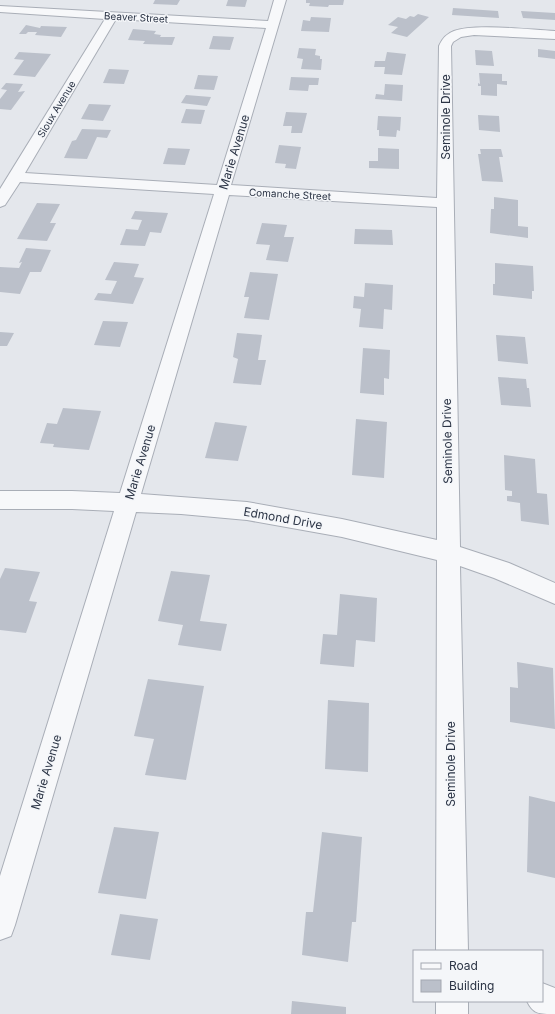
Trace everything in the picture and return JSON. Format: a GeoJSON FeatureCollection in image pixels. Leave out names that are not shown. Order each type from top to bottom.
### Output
{"type":"FeatureCollection","features":[{"type":"Feature","properties":{"kind":"street","name":"Marie Avenue"},"geometry":{"type":"LineString","coordinates":[[0,925],[280,0]]}},
{"type":"Feature","properties":{"kind":"street","name":"Beaver Street"},"geometry":{"type":"LineString","coordinates":[[0,9],[273,25]]}},
{"type":"Feature","properties":{"kind":"street","name":"Sioux Avenue"},"geometry":{"type":"LineString","coordinates":[[0,202],[112,16]]}},
{"type":"Feature","properties":{"kind":"street","name":"Seminole Drive"},"geometry":{"type":"LineString","coordinates":[[452,950],[445,203],[445,46],[448,40],[457,34],[474,31],[555,35]]}},
{"type":"Feature","properties":{"kind":"street","name":"Comanche Street"},"geometry":{"type":"LineString","coordinates":[[15,177],[445,203]]}},
{"type":"Feature","properties":{"kind":"street","name":"Edmond Drive"},"geometry":{"type":"LineString","coordinates":[[0,500],[72,500],[181,505],[247,511],[342,528],[449,553],[501,570],[555,594]]}},
{"type":"Feature","properties":{"kind":"street"},"geometry":{"type":"LineString","coordinates":[[543,1000],[555,1006]]}},
{"type":"Feature","properties":{"kind":"street"},"geometry":{"type":"LineString","coordinates":[[452,1002],[452,1014]]}},
{"type":"Feature","properties":{"kind":"building"},"geometry":{"type":"Polygon","coordinates":[[[155,0],[180,0],[177,5],[153,4],[155,0]]]}},
{"type":"Feature","properties":{"kind":"building"},"geometry":{"type":"Polygon","coordinates":[[[228,0],[247,0],[245,7],[226,6],[228,0]]]}},
{"type":"Feature","properties":{"kind":"building"},"geometry":{"type":"Polygon","coordinates":[[[306,0],[344,0],[343,5],[329,5],[328,7],[309,6],[310,3],[306,3],[306,0]]]}},
{"type":"Feature","properties":{"kind":"building"},"geometry":{"type":"Polygon","coordinates":[[[453,8],[498,11],[499,18],[452,15],[453,8]]]}},
{"type":"Feature","properties":{"kind":"building"},"geometry":{"type":"Polygon","coordinates":[[[521,11],[555,13],[555,20],[523,18],[521,11]]]}},
{"type":"Feature","properties":{"kind":"building"},"geometry":{"type":"Polygon","coordinates":[[[418,14],[429,17],[407,37],[391,33],[398,27],[388,25],[398,17],[406,19],[410,16],[414,17],[418,14]]]}},
{"type":"Feature","properties":{"kind":"building"},"geometry":{"type":"Polygon","coordinates":[[[311,17],[331,18],[329,32],[301,31],[303,20],[310,21],[311,17]]]}},
{"type":"Feature","properties":{"kind":"building"},"geometry":{"type":"Polygon","coordinates":[[[26,25],[40,28],[41,26],[67,27],[61,37],[35,35],[37,32],[19,34],[26,25]]]}},
{"type":"Feature","properties":{"kind":"building"},"geometry":{"type":"Polygon","coordinates":[[[133,29],[156,31],[154,34],[161,35],[160,37],[175,37],[172,45],[143,44],[145,41],[128,40],[133,29]]]}},
{"type":"Feature","properties":{"kind":"building"},"geometry":{"type":"Polygon","coordinates":[[[213,36],[234,37],[230,50],[209,49],[213,36]]]}},
{"type":"Feature","properties":{"kind":"building"},"geometry":{"type":"Polygon","coordinates":[[[299,48],[316,49],[315,55],[320,56],[320,59],[322,59],[321,70],[301,69],[303,59],[297,58],[299,48]]]}},
{"type":"Feature","properties":{"kind":"building"},"geometry":{"type":"Polygon","coordinates":[[[538,49],[555,51],[555,59],[538,57],[538,49]]]}},
{"type":"Feature","properties":{"kind":"building"},"geometry":{"type":"Polygon","coordinates":[[[475,50],[492,51],[494,66],[476,65],[475,50]]]}},
{"type":"Feature","properties":{"kind":"building"},"geometry":{"type":"Polygon","coordinates":[[[19,52],[51,54],[35,77],[13,75],[24,60],[14,59],[19,52]]]}},
{"type":"Feature","properties":{"kind":"building"},"geometry":{"type":"Polygon","coordinates":[[[387,52],[406,54],[402,75],[384,74],[385,67],[374,67],[375,61],[385,61],[387,52]]]}},
{"type":"Feature","properties":{"kind":"building"},"geometry":{"type":"Polygon","coordinates":[[[109,69],[129,70],[124,84],[103,83],[109,69]]]}},
{"type":"Feature","properties":{"kind":"building"},"geometry":{"type":"Polygon","coordinates":[[[479,73],[502,74],[502,81],[507,81],[507,85],[497,84],[497,96],[481,95],[481,86],[478,86],[478,83],[480,84],[479,73]]]}},
{"type":"Feature","properties":{"kind":"building"},"geometry":{"type":"Polygon","coordinates":[[[198,75],[218,76],[214,90],[194,89],[198,75]]]}},
{"type":"Feature","properties":{"kind":"building"},"geometry":{"type":"Polygon","coordinates":[[[291,77],[319,78],[318,85],[309,85],[308,91],[289,90],[291,77]]]}},
{"type":"Feature","properties":{"kind":"building"},"geometry":{"type":"Polygon","coordinates":[[[6,83],[23,84],[18,92],[25,91],[11,110],[0,109],[0,99],[7,90],[1,89],[6,83]]]}},
{"type":"Feature","properties":{"kind":"building"},"geometry":{"type":"Polygon","coordinates":[[[385,84],[403,85],[402,101],[375,99],[376,94],[384,95],[385,84]]]}},
{"type":"Feature","properties":{"kind":"building"},"geometry":{"type":"Polygon","coordinates":[[[186,95],[211,97],[207,106],[181,103],[186,95]]]}},
{"type":"Feature","properties":{"kind":"building"},"geometry":{"type":"Polygon","coordinates":[[[89,104],[111,105],[103,121],[81,119],[89,104]]]}},
{"type":"Feature","properties":{"kind":"building"},"geometry":{"type":"Polygon","coordinates":[[[186,109],[205,110],[201,124],[181,123],[186,109]]]}},
{"type":"Feature","properties":{"kind":"building"},"geometry":{"type":"Polygon","coordinates":[[[286,112],[307,113],[302,133],[291,133],[292,126],[283,126],[286,112]]]}},
{"type":"Feature","properties":{"kind":"building"},"geometry":{"type":"Polygon","coordinates":[[[478,115],[499,116],[500,132],[479,130],[478,115]]]}},
{"type":"Feature","properties":{"kind":"building"},"geometry":{"type":"Polygon","coordinates":[[[378,116],[401,117],[400,131],[397,130],[396,137],[379,136],[379,130],[377,130],[378,116]]]}},
{"type":"Feature","properties":{"kind":"building"},"geometry":{"type":"Polygon","coordinates":[[[82,129],[111,130],[107,138],[97,137],[87,159],[64,158],[72,141],[76,140],[82,129]]]}},
{"type":"Feature","properties":{"kind":"building"},"geometry":{"type":"Polygon","coordinates":[[[279,145],[301,147],[296,169],[285,168],[286,164],[275,163],[279,145]]]}},
{"type":"Feature","properties":{"kind":"building"},"geometry":{"type":"Polygon","coordinates":[[[168,148],[190,149],[185,165],[163,164],[168,148]]]}},
{"type":"Feature","properties":{"kind":"building"},"geometry":{"type":"Polygon","coordinates":[[[378,148],[399,149],[399,169],[369,168],[369,161],[378,161],[378,148]]]}},
{"type":"Feature","properties":{"kind":"building"},"geometry":{"type":"Polygon","coordinates":[[[480,149],[501,149],[503,157],[499,157],[503,182],[482,181],[478,154],[481,154],[480,149]]]}},
{"type":"Feature","properties":{"kind":"building"},"geometry":{"type":"Polygon","coordinates":[[[494,197],[518,200],[518,226],[528,227],[528,238],[490,233],[491,209],[494,209],[494,197]]]}},
{"type":"Feature","properties":{"kind":"building"},"geometry":{"type":"Polygon","coordinates":[[[37,203],[60,204],[50,223],[56,223],[47,241],[17,239],[37,203]]]}},
{"type":"Feature","properties":{"kind":"building"},"geometry":{"type":"Polygon","coordinates":[[[135,211],[168,213],[161,233],[150,232],[145,246],[120,245],[126,229],[138,230],[142,220],[131,219],[135,211]]]}},
{"type":"Feature","properties":{"kind":"building"},"geometry":{"type":"Polygon","coordinates":[[[262,223],[287,225],[284,237],[294,237],[288,262],[266,260],[270,245],[256,244],[262,223]]]}},
{"type":"Feature","properties":{"kind":"building"},"geometry":{"type":"Polygon","coordinates":[[[355,229],[392,230],[393,245],[354,244],[355,229]]]}},
{"type":"Feature","properties":{"kind":"building"},"geometry":{"type":"Polygon","coordinates":[[[26,248],[51,250],[41,272],[30,272],[20,294],[0,292],[0,267],[19,268],[22,262],[19,263],[26,248]]]}},
{"type":"Feature","properties":{"kind":"building"},"geometry":{"type":"Polygon","coordinates":[[[114,262],[139,264],[134,277],[144,278],[133,304],[94,300],[98,293],[111,294],[117,281],[105,280],[114,262]]]}},
{"type":"Feature","properties":{"kind":"building"},"geometry":{"type":"Polygon","coordinates":[[[495,263],[533,266],[534,291],[532,291],[532,299],[493,295],[493,284],[495,284],[495,263]]]}},
{"type":"Feature","properties":{"kind":"building"},"geometry":{"type":"Polygon","coordinates":[[[250,272],[278,274],[269,320],[244,318],[249,297],[244,297],[250,272]]]}},
{"type":"Feature","properties":{"kind":"building"},"geometry":{"type":"Polygon","coordinates":[[[365,283],[393,285],[392,310],[384,309],[383,329],[359,327],[361,309],[353,308],[354,296],[364,297],[365,283]]]}},
{"type":"Feature","properties":{"kind":"building"},"geometry":{"type":"Polygon","coordinates":[[[103,321],[128,322],[120,347],[94,345],[103,321]]]}},
{"type":"Feature","properties":{"kind":"building"},"geometry":{"type":"Polygon","coordinates":[[[0,332],[14,333],[7,346],[0,346],[0,332]]]}},
{"type":"Feature","properties":{"kind":"building"},"geometry":{"type":"Polygon","coordinates":[[[237,333],[262,335],[258,360],[266,360],[261,385],[233,383],[238,359],[233,357],[237,333]]]}},
{"type":"Feature","properties":{"kind":"building"},"geometry":{"type":"Polygon","coordinates":[[[496,335],[525,337],[528,364],[498,361],[496,335]]]}},
{"type":"Feature","properties":{"kind":"building"},"geometry":{"type":"Polygon","coordinates":[[[363,348],[390,350],[389,379],[384,378],[384,395],[360,393],[363,348]]]}},
{"type":"Feature","properties":{"kind":"building"},"geometry":{"type":"Polygon","coordinates":[[[498,377],[526,379],[527,388],[529,388],[531,407],[501,405],[498,377]]]}},
{"type":"Feature","properties":{"kind":"building"},"geometry":{"type":"Polygon","coordinates":[[[63,408],[101,411],[89,450],[53,447],[54,444],[40,443],[47,423],[57,424],[63,408]]]}},
{"type":"Feature","properties":{"kind":"building"},"geometry":{"type":"Polygon","coordinates":[[[356,419],[387,422],[384,478],[352,475],[356,419]]]}},
{"type":"Feature","properties":{"kind":"building"},"geometry":{"type":"Polygon","coordinates":[[[215,422],[247,426],[238,461],[205,458],[215,422]]]}},
{"type":"Feature","properties":{"kind":"building"},"geometry":{"type":"Polygon","coordinates":[[[504,455],[535,459],[537,493],[547,494],[549,525],[521,521],[520,503],[507,501],[507,496],[512,496],[512,491],[505,490],[504,455]]]}},
{"type":"Feature","properties":{"kind":"building"},"geometry":{"type":"Polygon","coordinates":[[[5,568],[40,572],[29,601],[37,602],[26,633],[0,630],[0,579],[5,568]]]}},
{"type":"Feature","properties":{"kind":"building"},"geometry":{"type":"Polygon","coordinates":[[[171,571],[210,575],[200,621],[227,624],[221,651],[178,645],[183,625],[158,621],[171,571]]]}},
{"type":"Feature","properties":{"kind":"building"},"geometry":{"type":"Polygon","coordinates":[[[340,594],[377,598],[375,642],[356,640],[354,667],[320,664],[323,634],[337,635],[340,594]]]}},
{"type":"Feature","properties":{"kind":"building"},"geometry":{"type":"Polygon","coordinates":[[[517,662],[553,668],[555,729],[510,722],[510,687],[518,688],[517,662]]]}},
{"type":"Feature","properties":{"kind":"building"},"geometry":{"type":"Polygon","coordinates":[[[148,679],[204,686],[186,780],[145,775],[154,739],[134,736],[148,679]]]}},
{"type":"Feature","properties":{"kind":"building"},"geometry":{"type":"Polygon","coordinates":[[[328,700],[369,703],[368,772],[325,769],[328,700]]]}},
{"type":"Feature","properties":{"kind":"building"},"geometry":{"type":"Polygon","coordinates":[[[529,796],[555,802],[555,878],[527,872],[529,796]]]}},
{"type":"Feature","properties":{"kind":"building"},"geometry":{"type":"Polygon","coordinates":[[[114,827],[159,832],[146,899],[98,893],[114,827]]]}},
{"type":"Feature","properties":{"kind":"building"},"geometry":{"type":"Polygon","coordinates":[[[322,832],[362,837],[356,922],[352,922],[348,962],[302,955],[306,912],[313,912],[322,832]]]}},
{"type":"Feature","properties":{"kind":"building"},"geometry":{"type":"Polygon","coordinates":[[[120,914],[158,919],[150,960],[111,955],[120,914]]]}},
{"type":"Feature","properties":{"kind":"building"},"geometry":{"type":"Polygon","coordinates":[[[292,1001],[346,1007],[346,1014],[291,1014],[292,1001]]]}}]}
